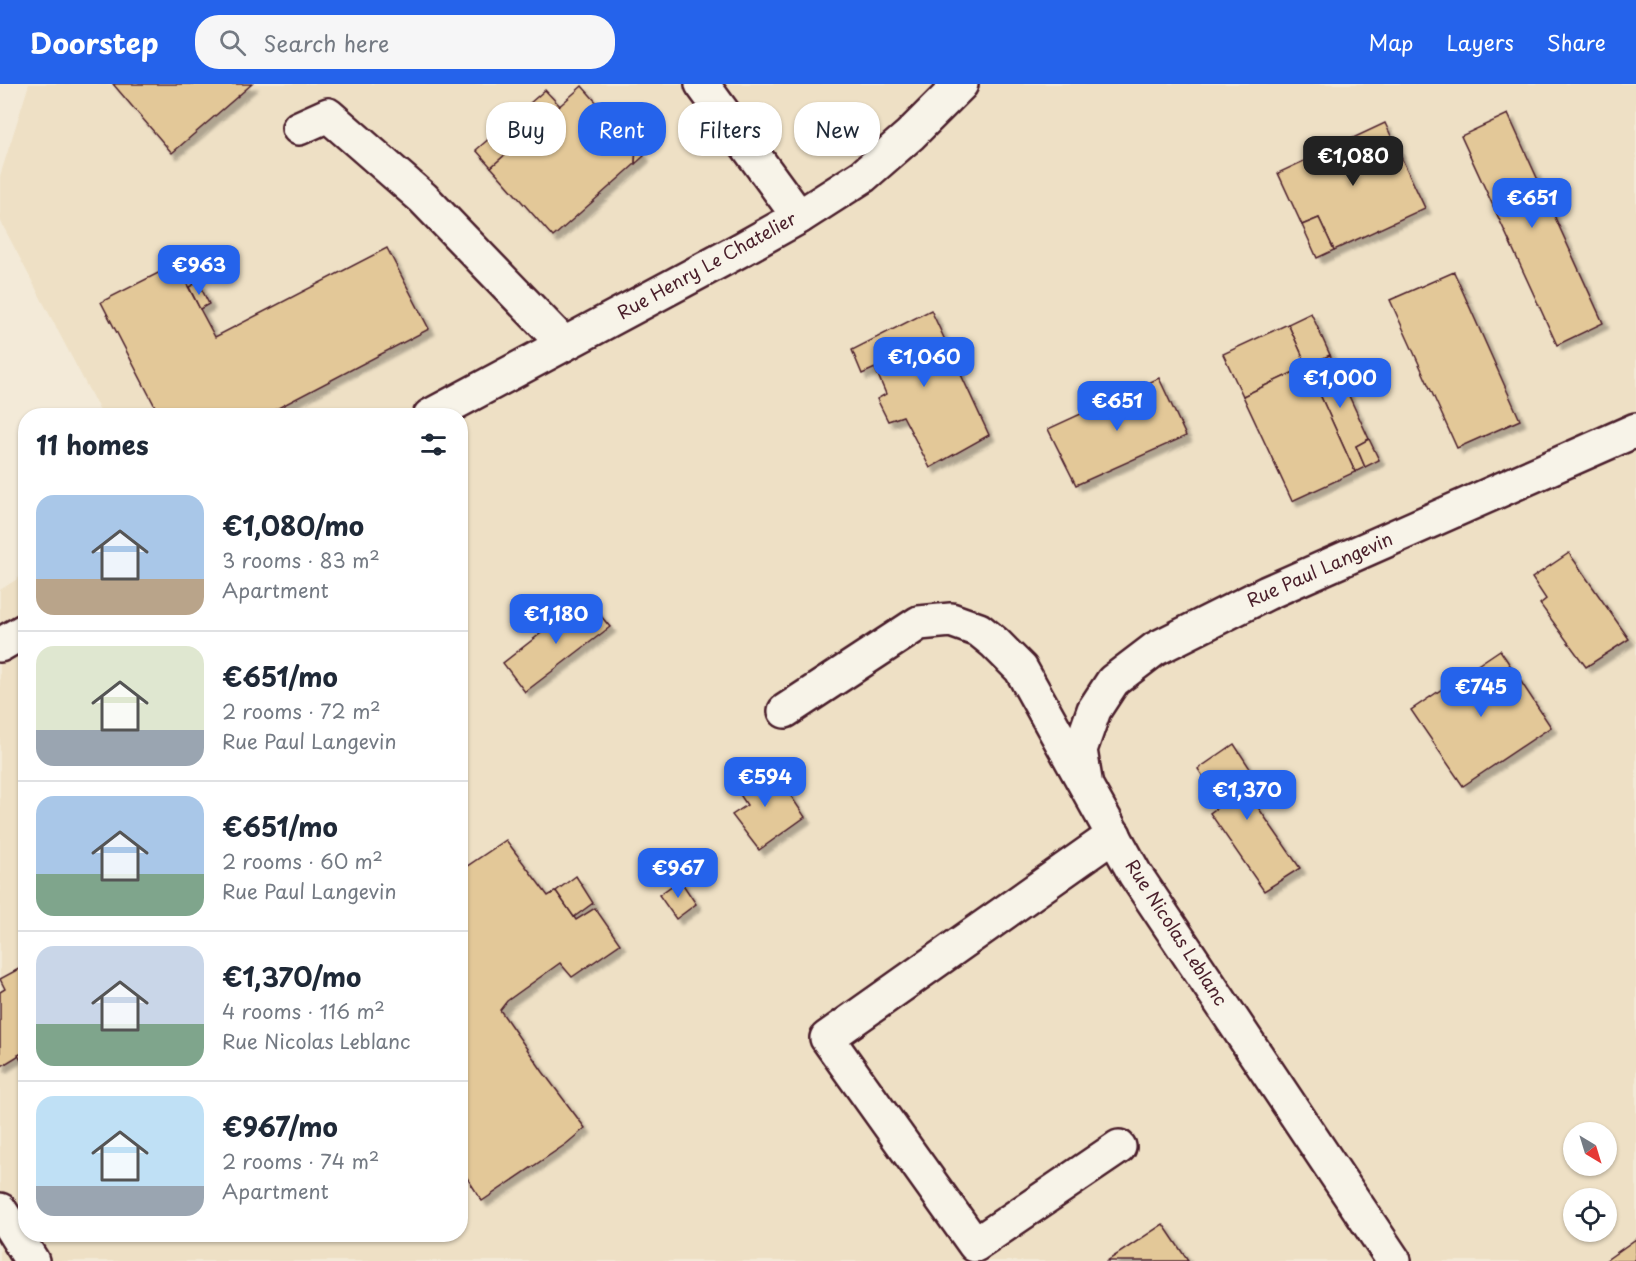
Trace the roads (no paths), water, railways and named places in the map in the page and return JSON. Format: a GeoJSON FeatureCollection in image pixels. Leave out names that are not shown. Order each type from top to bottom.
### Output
{"type":"FeatureCollection","features":[{"type":"Feature","properties":{"kind":"street"},"geometry":{"type":"LineString","coordinates":[[702,84],[799,216]]}},
{"type":"Feature","properties":{"kind":"street","name":"Rue Henry Le Chatelier"},"geometry":{"type":"LineString","coordinates":[[445,408],[742,249],[863,176],[910,135],[961,84]]}},
{"type":"Feature","properties":{"kind":"street"},"geometry":{"type":"LineString","coordinates":[[299,128],[328,115],[423,198],[564,344]]}},
{"type":"Feature","properties":{"kind":"street","name":"Rue Paul Langevin"},"geometry":{"type":"LineString","coordinates":[[1085,782],[1080,750],[1094,710],[1113,681],[1155,649],[1267,593],[1636,430]]}},
{"type":"Feature","properties":{"kind":"street","name":"Rue Nicolas Leblanc"},"geometry":{"type":"LineString","coordinates":[[785,711],[919,623],[951,620],[979,630],[995,643],[1021,669],[1135,874],[1394,1261]]}},
{"type":"Feature","properties":{"kind":"street"},"geometry":{"type":"LineString","coordinates":[[0,645],[18,635]]}},
{"type":"Feature","properties":{"kind":"street"},"geometry":{"type":"LineString","coordinates":[[1114,835],[827,1038],[975,1245],[1119,1147]]}},
{"type":"Feature","properties":{"kind":"street"},"geometry":{"type":"LineString","coordinates":[[0,1210],[18,1239]]}},
{"type":"Feature","properties":{"kind":"street"},"geometry":{"type":"LineString","coordinates":[[20,1242],[32,1261]]}}]}
